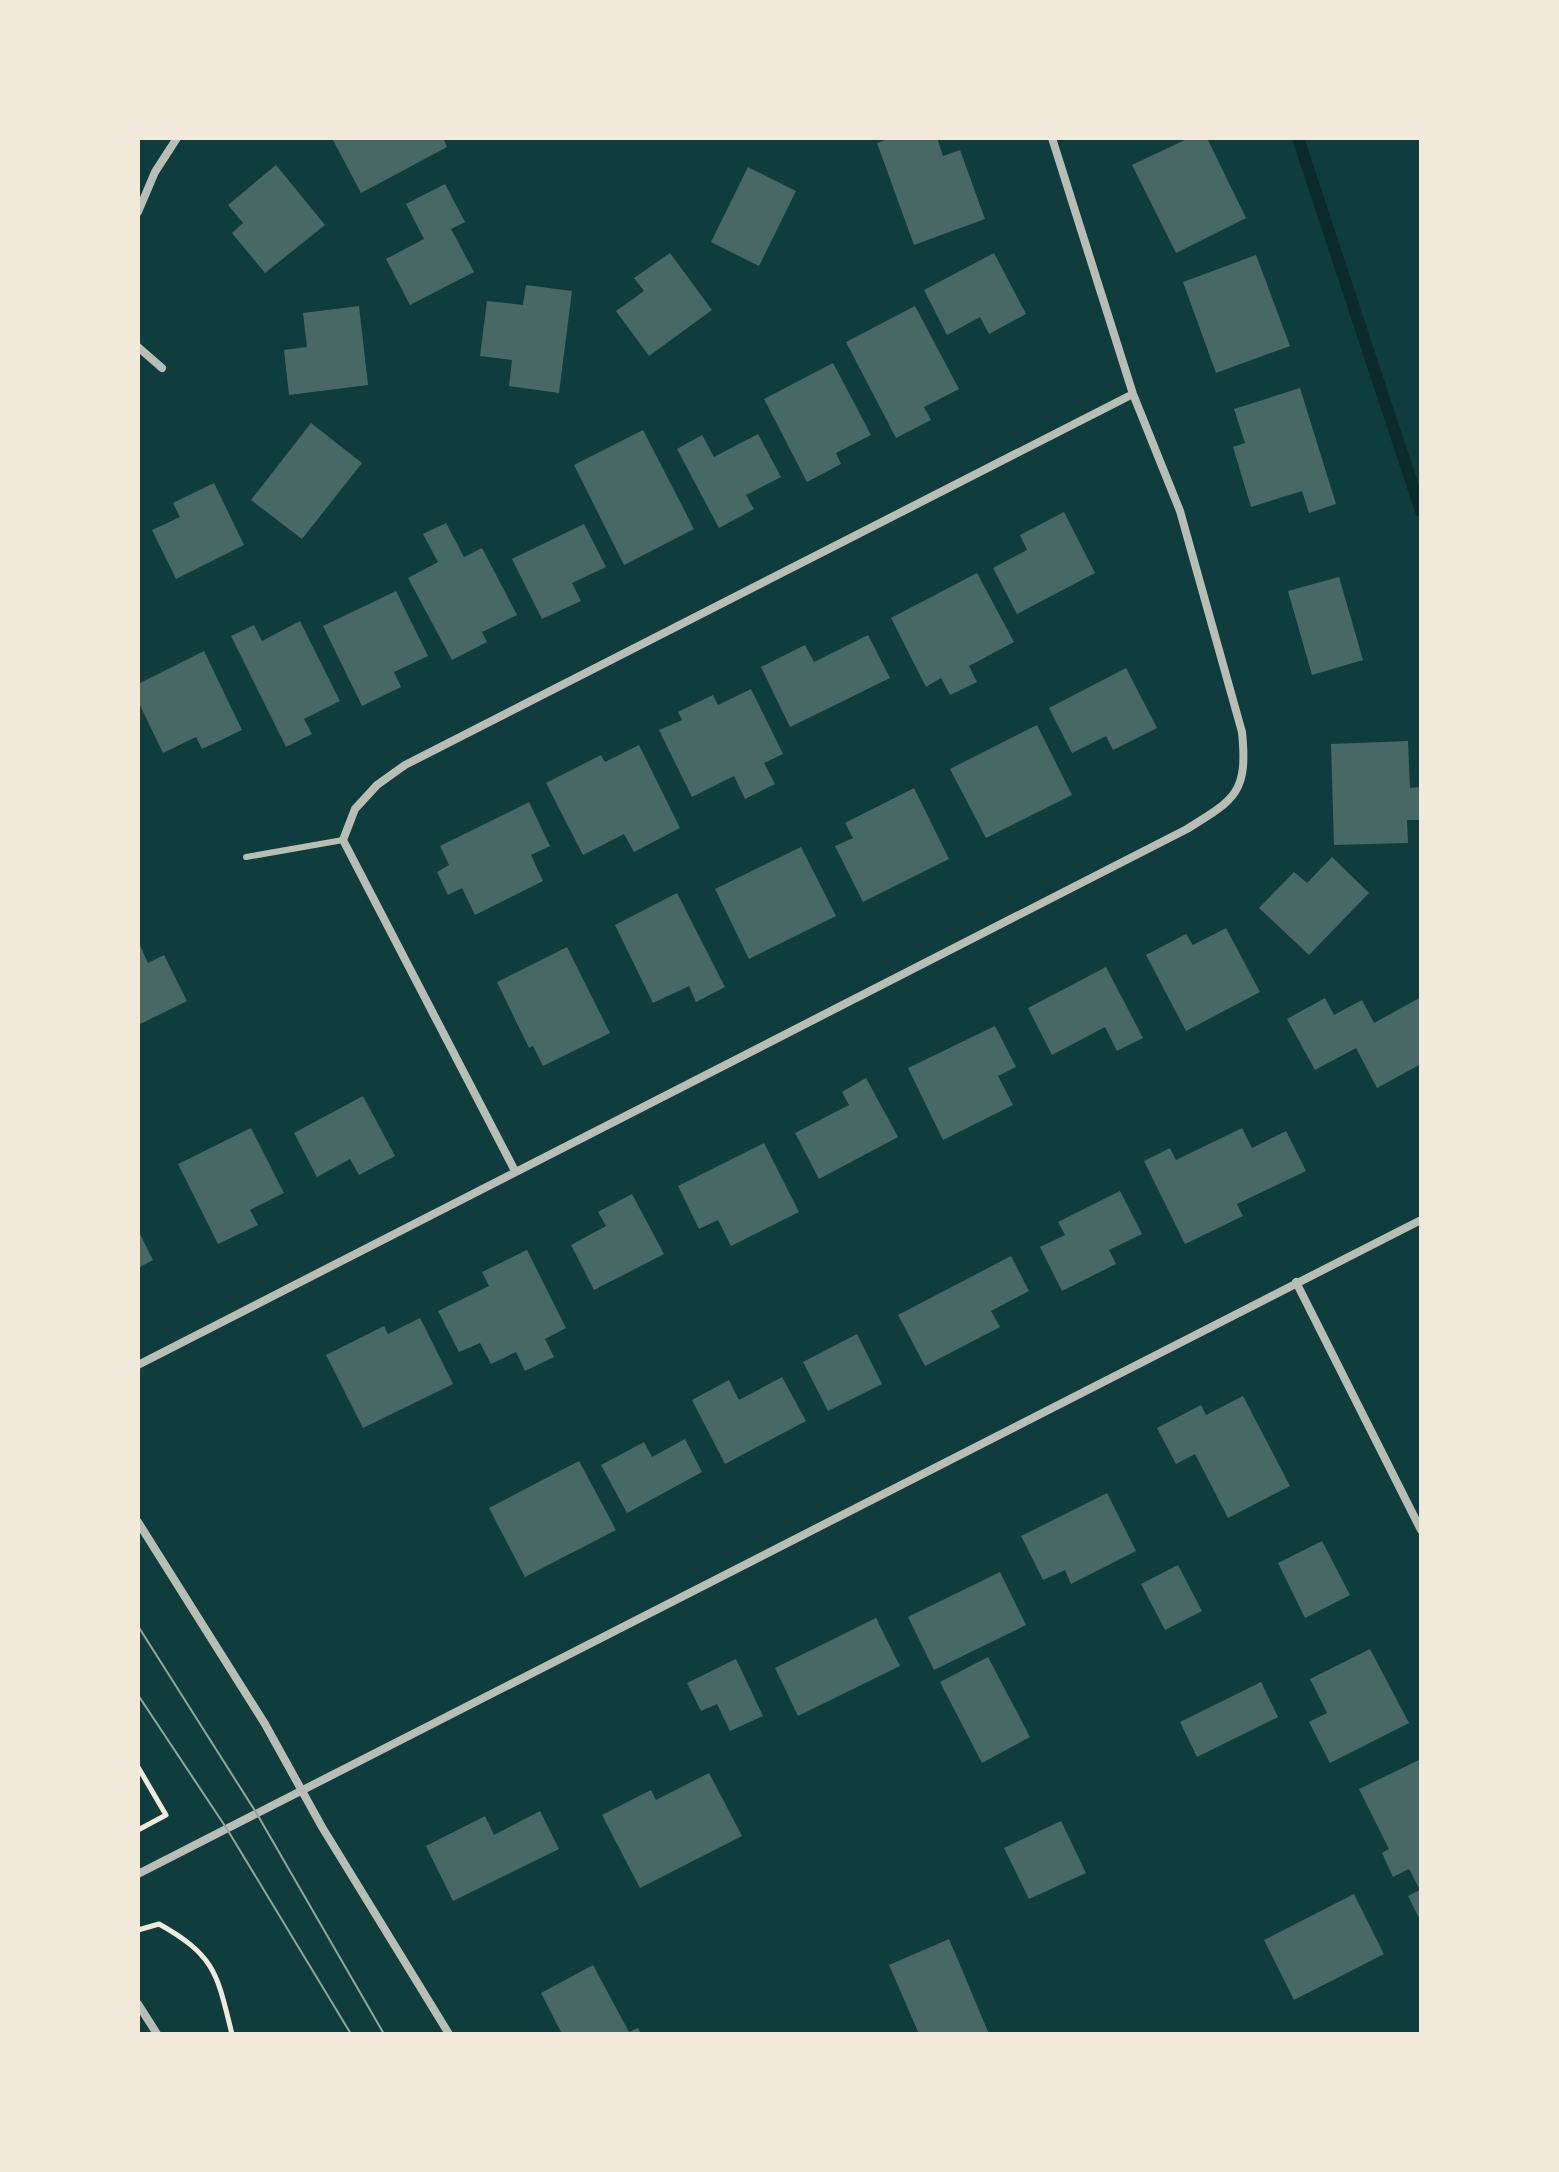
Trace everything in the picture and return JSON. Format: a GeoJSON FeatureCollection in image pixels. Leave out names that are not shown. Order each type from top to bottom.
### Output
{"type":"FeatureCollection","features":[{"type":"Feature","properties":{"kind":"street"},"geometry":{"type":"LineString","coordinates":[[138,212],[155,172],[177,138]]}},
{"type":"Feature","properties":{"kind":"street"},"geometry":{"type":"LineString","coordinates":[[138,1365],[1187,829],[1238,793],[1245,763],[1242,732],[1180,511],[1133,394],[1052,138]]}},
{"type":"Feature","properties":{"kind":"street"},"geometry":{"type":"LineString","coordinates":[[138,347],[162,368]]}},
{"type":"Feature","properties":{"kind":"street"},"geometry":{"type":"LineString","coordinates":[[515,1171],[343,840],[355,809],[377,785],[405,765],[1133,394]]}},
{"type":"Feature","properties":{"kind":"street"},"geometry":{"type":"LineString","coordinates":[[138,1874],[1421,1220]]}},
{"type":"Feature","properties":{"kind":"street"},"geometry":{"type":"LineString","coordinates":[[1296,1282],[1421,1530]]}},
{"type":"Feature","properties":{"kind":"street"},"geometry":{"type":"LineString","coordinates":[[138,1522],[265,1724],[301,1791],[449,2034]]}},
{"type":"Feature","properties":{"kind":"street"},"geometry":{"type":"LineString","coordinates":[[138,2004],[157,2034]]}},
{"type":"Feature","properties":{"kind":"lane"},"geometry":{"type":"LineString","coordinates":[[246,857],[343,840]]}},
{"type":"Feature","properties":{"kind":"path"},"geometry":{"type":"LineString","coordinates":[[138,1767],[166,1815],[138,1830]]}},
{"type":"Feature","properties":{"kind":"path"},"geometry":{"type":"LineString","coordinates":[[138,1930],[159,1924],[199,1951],[220,1983],[232,2034]]}},
{"type":"Feature","properties":{"kind":"building"},"geometry":{"type":"Polygon","coordinates":[[[332,138],[443,138],[447,147],[361,193],[332,138]]]}},
{"type":"Feature","properties":{"kind":"building"},"geometry":{"type":"Polygon","coordinates":[[[891,138],[937,138],[943,156],[960,150],[985,219],[914,245],[877,143],[891,138]]]}},
{"type":"Feature","properties":{"kind":"building"},"geometry":{"type":"Polygon","coordinates":[[[1189,138],[1207,138],[1246,218],[1176,253],[1132,165],[1189,138]]]}},
{"type":"Feature","properties":{"kind":"building"},"geometry":{"type":"Polygon","coordinates":[[[276,165],[325,225],[265,273],[232,233],[243,223],[228,205],[276,165]]]}},
{"type":"Feature","properties":{"kind":"building"},"geometry":{"type":"Polygon","coordinates":[[[748,167],[796,191],[759,266],[711,242],[748,167]]]}},
{"type":"Feature","properties":{"kind":"building"},"geometry":{"type":"Polygon","coordinates":[[[445,184],[465,222],[451,229],[474,272],[410,305],[386,259],[424,239],[406,204],[445,184]]]}},
{"type":"Feature","properties":{"kind":"building"},"geometry":{"type":"Polygon","coordinates":[[[670,253],[712,310],[649,356],[616,311],[644,291],[634,278],[670,253]]]}},
{"type":"Feature","properties":{"kind":"building"},"geometry":{"type":"Polygon","coordinates":[[[994,253],[1026,314],[989,334],[980,317],[947,335],[924,290],[994,253]]]}},
{"type":"Feature","properties":{"kind":"building"},"geometry":{"type":"Polygon","coordinates":[[[1256,255],[1290,346],[1216,373],[1183,282],[1256,255]]]}},
{"type":"Feature","properties":{"kind":"building"},"geometry":{"type":"Polygon","coordinates":[[[526,285],[572,291],[559,393],[509,386],[512,360],[480,356],[487,301],[523,305],[526,285]]]}},
{"type":"Feature","properties":{"kind":"building"},"geometry":{"type":"Polygon","coordinates":[[[359,306],[368,385],[289,395],[284,350],[307,347],[303,313],[359,306]]]}},
{"type":"Feature","properties":{"kind":"building"},"geometry":{"type":"Polygon","coordinates":[[[915,306],[959,389],[924,407],[931,420],[896,438],[846,342],[915,306]]]}},
{"type":"Feature","properties":{"kind":"building"},"geometry":{"type":"Polygon","coordinates":[[[833,363],[871,435],[836,453],[841,464],[807,482],[764,399],[833,363]]]}},
{"type":"Feature","properties":{"kind":"building"},"geometry":{"type":"Polygon","coordinates":[[[1300,388],[1336,504],[1309,513],[1302,491],[1251,507],[1233,447],[1245,443],[1234,409],[1300,388]]]}},
{"type":"Feature","properties":{"kind":"building"},"geometry":{"type":"Polygon","coordinates":[[[311,423],[362,463],[302,539],[251,500],[311,423]]]}},
{"type":"Feature","properties":{"kind":"building"},"geometry":{"type":"Polygon","coordinates":[[[643,430],[694,529],[624,565],[574,465],[643,430]]]}},
{"type":"Feature","properties":{"kind":"building"},"geometry":{"type":"Polygon","coordinates":[[[758,434],[781,477],[746,495],[754,509],[719,528],[677,449],[702,435],[714,457],[758,434]]]}},
{"type":"Feature","properties":{"kind":"building"},"geometry":{"type":"Polygon","coordinates":[[[214,483],[244,545],[176,579],[152,530],[180,517],[173,503],[214,483]]]}},
{"type":"Feature","properties":{"kind":"building"},"geometry":{"type":"Polygon","coordinates":[[[1064,512],[1095,573],[1017,614],[993,568],[1027,550],[1020,535],[1064,512]]]}},
{"type":"Feature","properties":{"kind":"building"},"geometry":{"type":"Polygon","coordinates":[[[446,523],[464,557],[482,548],[517,615],[482,632],[487,642],[452,660],[408,578],[438,562],[423,534],[446,523]]]}},
{"type":"Feature","properties":{"kind":"building"},"geometry":{"type":"Polygon","coordinates":[[[584,524],[606,567],[572,583],[581,601],[542,619],[512,559],[584,524]]]}},
{"type":"Feature","properties":{"kind":"building"},"geometry":{"type":"Polygon","coordinates":[[[977,573],[1014,642],[969,666],[977,682],[950,695],[941,678],[926,687],[891,618],[977,573]]]}},
{"type":"Feature","properties":{"kind":"building"},"geometry":{"type":"Polygon","coordinates":[[[1339,577],[1363,660],[1312,675],[1288,591],[1339,577]]]}},
{"type":"Feature","properties":{"kind":"building"},"geometry":{"type":"Polygon","coordinates":[[[396,591],[428,656],[394,672],[401,687],[362,706],[323,626],[396,591]]]}},
{"type":"Feature","properties":{"kind":"building"},"geometry":{"type":"Polygon","coordinates":[[[300,621],[340,701],[304,719],[312,734],[286,747],[231,636],[254,625],[262,641],[300,621]]]}},
{"type":"Feature","properties":{"kind":"building"},"geometry":{"type":"Polygon","coordinates":[[[868,635],[890,678],[790,727],[761,667],[805,645],[814,662],[868,635]]]}},
{"type":"Feature","properties":{"kind":"building"},"geometry":{"type":"Polygon","coordinates":[[[204,651],[242,730],[202,749],[196,737],[163,753],[138,701],[138,684],[204,651]]]}},
{"type":"Feature","properties":{"kind":"building"},"geometry":{"type":"Polygon","coordinates":[[[1126,668],[1157,728],[1113,750],[1106,736],[1072,753],[1049,708],[1126,668]]]}},
{"type":"Feature","properties":{"kind":"building"},"geometry":{"type":"Polygon","coordinates":[[[751,689],[783,754],[764,763],[775,784],[745,799],[734,776],[692,797],[659,730],[682,720],[678,712],[713,695],[718,705],[751,689]]]}},
{"type":"Feature","properties":{"kind":"building"},"geometry":{"type":"Polygon","coordinates":[[[1037,725],[1072,795],[986,838],[950,769],[1037,725]]]}},
{"type":"Feature","properties":{"kind":"building"},"geometry":{"type":"Polygon","coordinates":[[[1408,741],[1410,788],[1421,787],[1421,820],[1407,820],[1408,843],[1334,845],[1331,744],[1408,741]]]}},
{"type":"Feature","properties":{"kind":"building"},"geometry":{"type":"Polygon","coordinates":[[[639,745],[680,828],[634,852],[624,834],[583,855],[546,783],[601,755],[605,762],[639,745]]]}},
{"type":"Feature","properties":{"kind":"building"},"geometry":{"type":"Polygon","coordinates":[[[914,788],[949,859],[863,902],[835,846],[853,838],[845,823],[914,788]]]}},
{"type":"Feature","properties":{"kind":"building"},"geometry":{"type":"Polygon","coordinates":[[[529,802],[550,846],[531,855],[543,881],[475,915],[462,888],[448,895],[437,872],[449,865],[440,846],[529,802]]]}},
{"type":"Feature","properties":{"kind":"building"},"geometry":{"type":"Polygon","coordinates":[[[801,847],[836,916],[749,959],[715,889],[801,847]]]}},
{"type":"Feature","properties":{"kind":"building"},"geometry":{"type":"Polygon","coordinates":[[[1332,857],[1369,893],[1309,955],[1259,908],[1294,872],[1307,883],[1332,857]]]}},
{"type":"Feature","properties":{"kind":"building"},"geometry":{"type":"Polygon","coordinates":[[[677,893],[725,987],[696,1002],[689,986],[653,1003],[615,925],[677,893]]]}},
{"type":"Feature","properties":{"kind":"building"},"geometry":{"type":"Polygon","coordinates":[[[1226,928],[1260,992],[1186,1031],[1146,955],[1186,934],[1193,945],[1226,928]]]}},
{"type":"Feature","properties":{"kind":"building"},"geometry":{"type":"Polygon","coordinates":[[[138,941],[148,963],[164,955],[187,1001],[138,1025],[138,941]]]}},
{"type":"Feature","properties":{"kind":"building"},"geometry":{"type":"Polygon","coordinates":[[[567,947],[610,1033],[543,1066],[533,1046],[529,1048],[497,982],[567,947]]]}},
{"type":"Feature","properties":{"kind":"building"},"geometry":{"type":"Polygon","coordinates":[[[1106,967],[1143,1038],[1117,1051],[1105,1027],[1052,1055],[1028,1008],[1106,967]]]}},
{"type":"Feature","properties":{"kind":"building"},"geometry":{"type":"Polygon","coordinates":[[[1421,997],[1421,1064],[1377,1088],[1356,1048],[1315,1070],[1287,1019],[1325,998],[1334,1015],[1362,1000],[1374,1023],[1421,997]]]}},
{"type":"Feature","properties":{"kind":"building"},"geometry":{"type":"Polygon","coordinates":[[[995,1026],[1016,1067],[998,1076],[1013,1105],[943,1140],[908,1068],[995,1026]]]}},
{"type":"Feature","properties":{"kind":"building"},"geometry":{"type":"Polygon","coordinates":[[[866,1078],[898,1137],[819,1179],[795,1133],[849,1105],[842,1092],[866,1078]]]}},
{"type":"Feature","properties":{"kind":"building"},"geometry":{"type":"Polygon","coordinates":[[[363,1096],[395,1156],[359,1175],[350,1159],[317,1177],[294,1133],[363,1096]]]}},
{"type":"Feature","properties":{"kind":"building"},"geometry":{"type":"Polygon","coordinates":[[[251,1128],[284,1193],[250,1210],[258,1225],[218,1244],[178,1164],[251,1128]]]}},
{"type":"Feature","properties":{"kind":"building"},"geometry":{"type":"Polygon","coordinates":[[[1242,1128],[1252,1148],[1286,1131],[1306,1171],[1237,1204],[1243,1216],[1185,1244],[1144,1161],[1170,1148],[1176,1160],[1242,1128]]]}},
{"type":"Feature","properties":{"kind":"building"},"geometry":{"type":"Polygon","coordinates":[[[764,1143],[799,1212],[731,1246],[718,1220],[699,1229],[678,1186],[764,1143]]]}},
{"type":"Feature","properties":{"kind":"building"},"geometry":{"type":"Polygon","coordinates":[[[1120,1191],[1142,1234],[1109,1250],[1116,1264],[1062,1291],[1040,1247],[1065,1235],[1058,1222],[1120,1191]]]}},
{"type":"Feature","properties":{"kind":"building"},"geometry":{"type":"Polygon","coordinates":[[[632,1194],[664,1254],[594,1290],[571,1245],[606,1226],[598,1212],[632,1194]]]}},
{"type":"Feature","properties":{"kind":"building"},"geometry":{"type":"Polygon","coordinates":[[[138,1230],[153,1260],[138,1268],[138,1230]]]}},
{"type":"Feature","properties":{"kind":"building"},"geometry":{"type":"Polygon","coordinates":[[[527,1250],[566,1328],[545,1339],[554,1357],[525,1371],[516,1352],[491,1364],[480,1343],[459,1352],[438,1311],[489,1286],[482,1272],[527,1250]]]}},
{"type":"Feature","properties":{"kind":"building"},"geometry":{"type":"Polygon","coordinates":[[[1011,1256],[1029,1291],[991,1311],[1000,1327],[925,1366],[898,1315],[1011,1256]]]}},
{"type":"Feature","properties":{"kind":"building"},"geometry":{"type":"Polygon","coordinates":[[[420,1318],[453,1384],[363,1428],[326,1355],[384,1326],[388,1334],[420,1318]]]}},
{"type":"Feature","properties":{"kind":"building"},"geometry":{"type":"Polygon","coordinates":[[[857,1334],[882,1384],[828,1411],[803,1362],[857,1334]]]}},
{"type":"Feature","properties":{"kind":"building"},"geometry":{"type":"Polygon","coordinates":[[[782,1377],[806,1421],[725,1464],[692,1400],[729,1380],[739,1400],[782,1377]]]}},
{"type":"Feature","properties":{"kind":"building"},"geometry":{"type":"Polygon","coordinates":[[[1243,1396],[1290,1486],[1228,1518],[1195,1454],[1176,1464],[1157,1428],[1201,1405],[1206,1415],[1243,1396]]]}},
{"type":"Feature","properties":{"kind":"building"},"geometry":{"type":"Polygon","coordinates":[[[685,1439],[702,1472],[627,1513],[601,1465],[644,1442],[652,1457],[685,1439]]]}},
{"type":"Feature","properties":{"kind":"building"},"geometry":{"type":"Polygon","coordinates":[[[579,1461],[616,1530],[525,1577],[489,1508],[579,1461]]]}},
{"type":"Feature","properties":{"kind":"building"},"geometry":{"type":"Polygon","coordinates":[[[1107,1493],[1136,1551],[1071,1584],[1065,1570],[1043,1580],[1021,1536],[1107,1493]]]}},
{"type":"Feature","properties":{"kind":"building"},"geometry":{"type":"Polygon","coordinates":[[[1322,1541],[1350,1595],[1305,1618],[1278,1563],[1322,1541]]]}},
{"type":"Feature","properties":{"kind":"building"},"geometry":{"type":"Polygon","coordinates":[[[1178,1565],[1202,1611],[1165,1630],[1141,1584],[1178,1565]]]}},
{"type":"Feature","properties":{"kind":"building"},"geometry":{"type":"Polygon","coordinates":[[[1000,1572],[1026,1625],[934,1670],[908,1617],[1000,1572]]]}},
{"type":"Feature","properties":{"kind":"building"},"geometry":{"type":"Polygon","coordinates":[[[876,1618],[900,1666],[798,1716],[775,1668],[876,1618]]]}},
{"type":"Feature","properties":{"kind":"building"},"geometry":{"type":"Polygon","coordinates":[[[1370,1649],[1409,1723],[1330,1763],[1309,1722],[1327,1713],[1310,1679],[1370,1649]]]}},
{"type":"Feature","properties":{"kind":"building"},"geometry":{"type":"Polygon","coordinates":[[[988,1657],[1030,1737],[982,1763],[940,1682],[988,1657]]]}},
{"type":"Feature","properties":{"kind":"building"},"geometry":{"type":"Polygon","coordinates":[[[736,1659],[763,1716],[730,1731],[717,1704],[701,1711],[687,1683],[736,1659]]]}},
{"type":"Feature","properties":{"kind":"building"},"geometry":{"type":"Polygon","coordinates":[[[1261,1682],[1278,1717],[1197,1757],[1180,1722],[1261,1682]]]}},
{"type":"Feature","properties":{"kind":"building"},"geometry":{"type":"Polygon","coordinates":[[[1421,1759],[1421,1922],[1408,1896],[1420,1890],[1409,1869],[1393,1877],[1382,1853],[1389,1849],[1359,1789],[1421,1759]]]}},
{"type":"Feature","properties":{"kind":"building"},"geometry":{"type":"Polygon","coordinates":[[[709,1773],[742,1836],[640,1888],[602,1815],[651,1790],[656,1800],[709,1773]]]}},
{"type":"Feature","properties":{"kind":"building"},"geometry":{"type":"Polygon","coordinates":[[[540,1811],[559,1849],[453,1901],[426,1846],[485,1816],[494,1835],[540,1811]]]}},
{"type":"Feature","properties":{"kind":"building"},"geometry":{"type":"Polygon","coordinates":[[[1061,1821],[1086,1873],[1029,1899],[1004,1848],[1061,1821]]]}},
{"type":"Feature","properties":{"kind":"building"},"geometry":{"type":"Polygon","coordinates":[[[1354,1894],[1384,1954],[1294,2000],[1264,1940],[1354,1894]]]}},
{"type":"Feature","properties":{"kind":"building"},"geometry":{"type":"Polygon","coordinates":[[[949,1939],[989,2034],[919,2034],[889,1965],[949,1939]]]}},
{"type":"Feature","properties":{"kind":"building"},"geometry":{"type":"Polygon","coordinates":[[[593,1965],[629,2032],[638,2028],[641,2034],[562,2034],[541,1993],[593,1965]]]}},
{"type":"Feature","properties":{"kind":"waterway"},"geometry":{"type":"LineString","coordinates":[[1298,138],[1421,511]]}},
{"type":"Feature","properties":{"kind":"tram line"},"geometry":{"type":"LineString","coordinates":[[138,1626],[257,1814],[384,2034]]}},
{"type":"Feature","properties":{"kind":"tram line"},"geometry":{"type":"LineString","coordinates":[[138,1695],[227,1829],[351,2034]]}}]}
